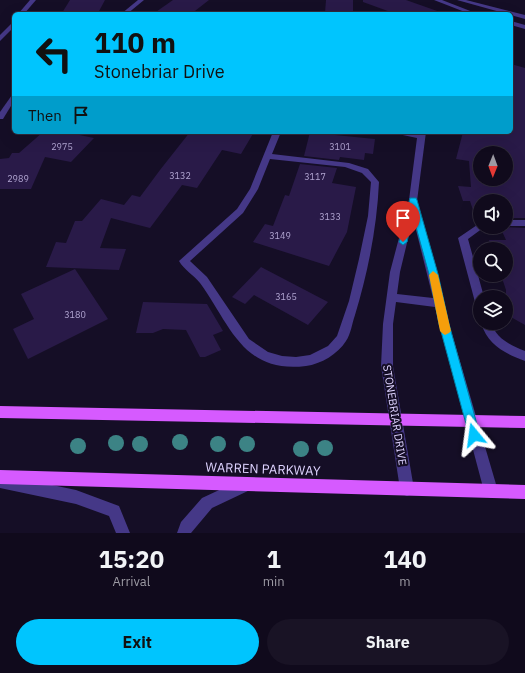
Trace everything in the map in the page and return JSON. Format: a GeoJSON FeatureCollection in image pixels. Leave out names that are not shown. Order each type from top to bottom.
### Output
{"type":"FeatureCollection","features":[{"type":"Feature","properties":{"kind":"main road"},"geometry":{"type":"LineString","coordinates":[[0,412],[525,422]]}},
{"type":"Feature","properties":{"kind":"main road","name":"WARREN PARKWAY"},"geometry":{"type":"LineString","coordinates":[[0,477],[525,492]]}},
{"type":"Feature","properties":{"kind":"street"},"geometry":{"type":"LineString","coordinates":[[23,12],[33,0]]}},
{"type":"Feature","properties":{"kind":"street"},"geometry":{"type":"LineString","coordinates":[[126,12],[141,0]]}},
{"type":"Feature","properties":{"kind":"street"},"geometry":{"type":"LineString","coordinates":[[437,0],[470,12]]}},
{"type":"Feature","properties":{"kind":"street"},"geometry":{"type":"LineString","coordinates":[[460,0],[511,12]]}},
{"type":"Feature","properties":{"kind":"street"},"geometry":{"type":"LineString","coordinates":[[513,12],[524,15]]}},
{"type":"Feature","properties":{"kind":"street"},"geometry":{"type":"LineString","coordinates":[[513,22],[524,15]]}},
{"type":"Feature","properties":{"kind":"street"},"geometry":{"type":"LineString","coordinates":[[513,24],[525,27]]}},
{"type":"Feature","properties":{"kind":"street"},"geometry":{"type":"LineString","coordinates":[[0,39],[12,25]]}},
{"type":"Feature","properties":{"kind":"street"},"geometry":{"type":"LineString","coordinates":[[0,118],[12,99]]}},
{"type":"Feature","properties":{"kind":"street"},"geometry":{"type":"LineString","coordinates":[[268,156],[346,165],[364,171],[375,182],[373,216],[366,252],[354,301],[342,338],[332,348],[312,360],[296,362],[282,361],[265,356],[245,342],[203,280],[184,261],[240,211],[254,189],[276,134]]}},
{"type":"Feature","properties":{"kind":"street","name":"STONEBRIAR DRIVE"},"geometry":{"type":"LineString","coordinates":[[407,488],[386,366],[391,297],[395,272],[413,200],[422,134]]}},
{"type":"Feature","properties":{"kind":"street","name":"STONEBRIAR DRIVE"},"geometry":{"type":"LineString","coordinates":[[413,200],[470,420],[491,491]]}},
{"type":"Feature","properties":{"kind":"street"},"geometry":{"type":"LineString","coordinates":[[513,223],[525,223]]}},
{"type":"Feature","properties":{"kind":"street"},"geometry":{"type":"LineString","coordinates":[[473,231],[463,238],[477,290]]}},
{"type":"Feature","properties":{"kind":"street"},"geometry":{"type":"LineString","coordinates":[[391,297],[439,303]]}},
{"type":"Feature","properties":{"kind":"street"},"geometry":{"type":"LineString","coordinates":[[488,330],[502,348],[525,356]]}},
{"type":"Feature","properties":{"kind":"street"},"geometry":{"type":"LineString","coordinates":[[0,481],[76,497],[114,511],[123,533]]}},
{"type":"Feature","properties":{"kind":"street"},"geometry":{"type":"LineString","coordinates":[[184,533],[186,527],[207,503],[246,484]]}},
{"type":"Feature","properties":{"kind":"building"},"geometry":{"type":"Polygon","coordinates":[[[70,0],[105,0],[99,12],[63,12],[70,0]]]}},
{"type":"Feature","properties":{"kind":"building"},"geometry":{"type":"Polygon","coordinates":[[[173,0],[209,0],[194,12],[156,12],[173,0]]]}},
{"type":"Feature","properties":{"kind":"building"},"geometry":{"type":"Polygon","coordinates":[[[326,0],[353,0],[353,12],[325,12],[326,0]]]}},
{"type":"Feature","properties":{"kind":"building"},"geometry":{"type":"Polygon","coordinates":[[[363,0],[406,0],[440,12],[390,12],[363,2],[363,0]]]}},
{"type":"Feature","properties":{"kind":"building"},"geometry":{"type":"Polygon","coordinates":[[[513,65],[525,68],[525,218],[513,218],[513,194],[473,194],[473,210],[470,201],[463,201],[458,186],[471,187],[469,161],[456,159],[462,134],[513,134],[513,65]]]}},
{"type":"Feature","properties":{"kind":"building"},"geometry":{"type":"Polygon","coordinates":[[[41,134],[75,134],[94,138],[71,162],[45,157],[31,189],[0,189],[0,159],[9,158],[12,153],[19,153],[41,134]]]}},
{"type":"Feature","properties":{"kind":"building"},"geometry":{"type":"Polygon","coordinates":[[[188,134],[253,134],[241,154],[222,150],[197,188],[182,185],[150,228],[111,218],[100,248],[126,249],[119,270],[46,267],[56,242],[66,243],[75,221],[82,221],[101,199],[124,205],[132,195],[140,197],[188,134]]]}},
{"type":"Feature","properties":{"kind":"building"},"geometry":{"type":"Polygon","coordinates":[[[310,134],[335,134],[375,139],[373,154],[365,153],[364,160],[340,157],[339,160],[304,156],[310,134]]]}},
{"type":"Feature","properties":{"kind":"building"},"geometry":{"type":"Polygon","coordinates":[[[300,164],[337,168],[332,183],[356,187],[347,232],[329,266],[253,242],[265,224],[273,226],[285,195],[289,196],[300,164]]]}},
{"type":"Feature","properties":{"kind":"building"},"geometry":{"type":"Polygon","coordinates":[[[513,228],[525,228],[525,325],[513,318],[513,290],[506,290],[503,282],[513,282],[513,242],[490,242],[489,240],[506,240],[503,234],[513,234],[513,228]]]}},
{"type":"Feature","properties":{"kind":"building"},"geometry":{"type":"Polygon","coordinates":[[[261,267],[328,302],[308,325],[254,295],[245,304],[232,297],[261,267]]]}},
{"type":"Feature","properties":{"kind":"building"},"geometry":{"type":"Polygon","coordinates":[[[75,269],[108,319],[28,359],[13,329],[34,319],[21,294],[75,269]]]}},
{"type":"Feature","properties":{"kind":"building"},"geometry":{"type":"Polygon","coordinates":[[[143,302],[207,304],[223,331],[213,335],[221,350],[205,357],[200,357],[186,330],[163,329],[153,333],[136,333],[143,302]]]}},
{"type":"Feature","properties":{"kind":"slow traffic"},"geometry":{"type":"LineString","coordinates":[[433,275],[445,331]]}},
{"type":"Feature","properties":{"kind":"route"},"geometry":{"type":"LineString","coordinates":[[403,242],[413,200],[474,435]]}}]}
